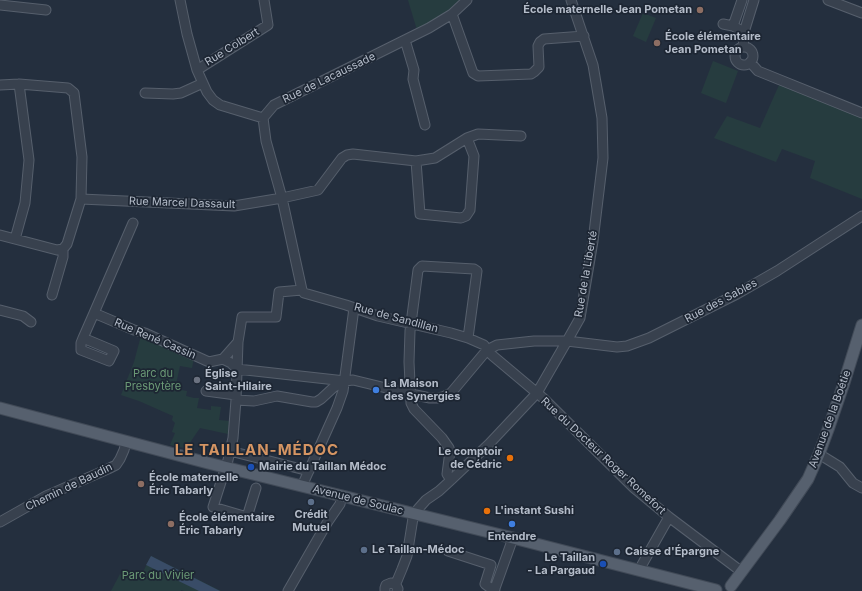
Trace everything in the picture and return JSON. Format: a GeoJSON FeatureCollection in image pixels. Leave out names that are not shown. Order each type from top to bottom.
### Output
{"type":"FeatureCollection","features":[{"type":"Feature","properties":{"kind":"main road","name":"Avenue de la Boétie"},"geometry":{"type":"LineString","coordinates":[[733,588],[742,572],[808,479],[819,454],[843,386],[862,325]]}},
{"type":"Feature","properties":{"kind":"main road","name":"Avenue de Soulac"},"geometry":{"type":"LineString","coordinates":[[0,408],[126,442],[716,590]]}},
{"type":"Feature","properties":{"kind":"main road"},"geometry":{"type":"LineString","coordinates":[[716,590],[723,584],[727,584],[733,588]]}},
{"type":"Feature","properties":{"kind":"street"},"geometry":{"type":"LineString","coordinates":[[180,0],[186,34],[196,70],[207,92],[213,100],[220,104],[263,118],[266,141],[282,198],[302,290],[279,292],[276,317],[242,317],[238,342],[233,438],[226,467],[213,507],[247,517],[256,488]]}},
{"type":"Feature","properties":{"kind":"street","name":"Rue Colbert"},"geometry":{"type":"LineString","coordinates":[[196,70],[268,25],[264,0]]}},
{"type":"Feature","properties":{"kind":"street","name":"Rue de Lacaussade"},"geometry":{"type":"LineString","coordinates":[[263,118],[274,104],[429,28],[452,14],[467,0]]}},
{"type":"Feature","properties":{"kind":"street","name":"Rue de la Liberté"},"geometry":{"type":"LineString","coordinates":[[396,587],[407,556],[413,518],[418,509],[426,500],[439,491],[490,444],[536,393],[580,318],[593,241],[603,158],[602,118],[593,65],[571,0]]}},
{"type":"Feature","properties":{"kind":"street"},"geometry":{"type":"LineString","coordinates":[[733,26],[742,0]]}},
{"type":"Feature","properties":{"kind":"street"},"geometry":{"type":"LineString","coordinates":[[744,47],[744,32],[754,0]]}},
{"type":"Feature","properties":{"kind":"street"},"geometry":{"type":"LineString","coordinates":[[828,0],[862,13]]}},
{"type":"Feature","properties":{"kind":"street"},"geometry":{"type":"LineString","coordinates":[[0,5],[46,10]]}},
{"type":"Feature","properties":{"kind":"street"},"geometry":{"type":"LineString","coordinates":[[452,14],[473,73],[478,76],[531,74],[539,67],[538,46],[544,39],[584,36]]}},
{"type":"Feature","properties":{"kind":"street"},"geometry":{"type":"LineString","coordinates":[[723,24],[733,26],[744,32]]}},
{"type":"Feature","properties":{"kind":"street"},"geometry":{"type":"LineString","coordinates":[[405,40],[414,70],[413,79],[425,125]]}},
{"type":"Feature","properties":{"kind":"street"},"geometry":{"type":"LineString","coordinates":[[744,47],[750,49],[753,53],[753,59],[750,62],[747,65],[738,63],[735,55],[738,49],[744,47]]}},
{"type":"Feature","properties":{"kind":"street"},"geometry":{"type":"LineString","coordinates":[[750,62],[758,71],[862,113]]}},
{"type":"Feature","properties":{"kind":"street"},"geometry":{"type":"LineString","coordinates":[[146,92],[173,94],[203,83]]}},
{"type":"Feature","properties":{"kind":"street"},"geometry":{"type":"LineString","coordinates":[[0,84],[68,88],[74,93],[82,157],[81,199],[67,244],[63,249],[63,257],[52,295]]}},
{"type":"Feature","properties":{"kind":"street"},"geometry":{"type":"LineString","coordinates":[[15,238],[25,203],[29,160],[19,84]]}},
{"type":"Feature","properties":{"kind":"street"},"geometry":{"type":"LineString","coordinates":[[467,138],[474,156],[470,210],[466,216],[461,218],[420,214],[416,161],[435,158],[467,138],[478,134],[521,136]]}},
{"type":"Feature","properties":{"kind":"street","name":"Rue Marcel Dassault"},"geometry":{"type":"LineString","coordinates":[[81,199],[234,206],[318,190],[342,158],[347,155],[354,154],[416,161]]}},
{"type":"Feature","properties":{"kind":"street","name":"Rue des Sables"},"geometry":{"type":"LineString","coordinates":[[487,350],[497,345],[534,341],[567,341],[617,347],[628,346],[649,338],[737,294],[777,271],[862,216]]}},
{"type":"Feature","properties":{"kind":"street"},"geometry":{"type":"LineString","coordinates":[[83,338],[133,223]]}},
{"type":"Feature","properties":{"kind":"street"},"geometry":{"type":"LineString","coordinates":[[0,235],[57,250],[63,249]]}},
{"type":"Feature","properties":{"kind":"street"},"geometry":{"type":"LineString","coordinates":[[451,480],[446,474],[450,451],[449,448],[414,409],[411,403],[409,362],[411,324],[418,270],[422,266],[474,269],[478,272],[468,338]]}},
{"type":"Feature","properties":{"kind":"street","name":"Rue de Sandillan"},"geometry":{"type":"LineString","coordinates":[[302,290],[304,293],[346,304],[378,316],[468,338],[484,345],[487,350]]}},
{"type":"Feature","properties":{"kind":"street"},"geometry":{"type":"LineString","coordinates":[[302,486],[337,408],[343,391],[354,308]]}},
{"type":"Feature","properties":{"kind":"street"},"geometry":{"type":"LineString","coordinates":[[0,310],[24,316],[31,322]]}},
{"type":"Feature","properties":{"kind":"street","name":"Rue René Cassin"},"geometry":{"type":"LineString","coordinates":[[94,313],[134,330],[145,333],[209,362],[223,359]]}},
{"type":"Feature","properties":{"kind":"street"},"geometry":{"type":"LineString","coordinates":[[238,342],[223,359],[231,362],[237,369],[345,381],[353,380],[411,394],[437,398],[451,393],[487,350]]}},
{"type":"Feature","properties":{"kind":"street","name":"Rue du Docteur Roger Romefort"},"geometry":{"type":"LineString","coordinates":[[487,350],[543,398],[634,488],[669,517],[742,572]]}},
{"type":"Feature","properties":{"kind":"street"},"geometry":{"type":"LineString","coordinates":[[206,391],[254,401],[277,396],[316,402],[334,387],[345,381]]}},
{"type":"Feature","properties":{"kind":"street","name":"Chemin de Baudin"},"geometry":{"type":"LineString","coordinates":[[0,522],[46,496],[116,465],[124,450],[126,442]]}},
{"type":"Feature","properties":{"kind":"street"},"geometry":{"type":"LineString","coordinates":[[230,451],[308,471]]}},
{"type":"Feature","properties":{"kind":"street"},"geometry":{"type":"LineString","coordinates":[[819,454],[840,467],[853,483],[862,488]]}},
{"type":"Feature","properties":{"kind":"street"},"geometry":{"type":"LineString","coordinates":[[288,591],[327,523],[340,504],[342,496]]}},
{"type":"Feature","properties":{"kind":"street"},"geometry":{"type":"LineString","coordinates":[[639,570],[669,517]]}},
{"type":"Feature","properties":{"kind":"street"},"geometry":{"type":"LineString","coordinates":[[448,551],[491,565],[486,584],[495,590],[513,538]]}},
{"type":"Feature","properties":{"kind":"street"},"geometry":{"type":"LineString","coordinates":[[385,591],[386,585],[391,582],[396,587]]}},
{"type":"Feature","properties":{"kind":"green space"},"geometry":{"type":"Polygon","coordinates":[[[408,0],[459,0],[446,13],[417,30],[408,0]]]}},
{"type":"Feature","properties":{"kind":"green space"},"geometry":{"type":"Polygon","coordinates":[[[643,13],[656,18],[646,42],[633,36],[643,13]]]}},
{"type":"Feature","properties":{"kind":"green space"},"geometry":{"type":"Polygon","coordinates":[[[713,61],[738,71],[726,103],[701,93],[713,61]]]}},
{"type":"Feature","properties":{"kind":"green space"},"geometry":{"type":"Polygon","coordinates":[[[779,85],[862,117],[862,199],[810,178],[815,161],[782,149],[776,162],[714,138],[727,116],[760,128],[779,85]]]}},
{"type":"Feature","properties":{"kind":"green space","name":"Parc du Presbytère"},"geometry":{"type":"Polygon","coordinates":[[[142,332],[194,358],[192,368],[180,366],[176,384],[182,386],[181,390],[187,391],[186,396],[199,398],[197,408],[211,410],[211,406],[221,407],[219,420],[229,421],[228,434],[200,428],[191,441],[189,449],[170,445],[175,433],[172,432],[175,423],[172,420],[173,416],[121,395],[134,362],[142,332]]]}},
{"type":"Feature","properties":{"kind":"green space","name":"Parc du Vivier"},"geometry":{"type":"Polygon","coordinates":[[[151,556],[221,591],[111,591],[120,574],[132,580],[140,578],[151,556]]]}},
{"type":"Feature","properties":{"kind":"water"},"geometry":{"type":"Polygon","coordinates":[[[151,556],[220,591],[199,591],[146,565],[151,556]]]}},
{"type":"Feature","properties":{"kind":"place","name":"École maternelle Jean Pometan"},"geometry":{"type":"Point","coordinates":[700,10]}},
{"type":"Feature","properties":{"kind":"place","name":"École élémentaire Jean Pometan"},"geometry":{"type":"Point","coordinates":[657,43]}},
{"type":"Feature","properties":{"kind":"place","name":"Église Saint-Hilaire"},"geometry":{"type":"Point","coordinates":[197,380]}},
{"type":"Feature","properties":{"kind":"place","name":"La Maison des Synergies"},"geometry":{"type":"Point","coordinates":[376,390]}},
{"type":"Feature","properties":{"kind":"place","name":"Le comptoir de Cédric"},"geometry":{"type":"Point","coordinates":[510,458]}},
{"type":"Feature","properties":{"kind":"place","name":"Mairie du Taillan Médoc"},"geometry":{"type":"Point","coordinates":[251,467]}},
{"type":"Feature","properties":{"kind":"place","name":"École maternelle Éric Tabarly"},"geometry":{"type":"Point","coordinates":[141,484]}},
{"type":"Feature","properties":{"kind":"place","name":"Crédit Mutuel"},"geometry":{"type":"Point","coordinates":[311,502]}},
{"type":"Feature","properties":{"kind":"place","name":"L'instant Sushi"},"geometry":{"type":"Point","coordinates":[487,511]}},
{"type":"Feature","properties":{"kind":"place","name":"École élémentaire Éric Tabarly"},"geometry":{"type":"Point","coordinates":[171,524]}},
{"type":"Feature","properties":{"kind":"place","name":"Entendre"},"geometry":{"type":"Point","coordinates":[512,524]}},
{"type":"Feature","properties":{"kind":"place","name":"Le Taillan-Médoc"},"geometry":{"type":"Point","coordinates":[364,550]}},
{"type":"Feature","properties":{"kind":"place","name":"Caisse d'Épargne"},"geometry":{"type":"Point","coordinates":[617,552]}},
{"type":"Feature","properties":{"kind":"place","name":"Le Taillan - La Pargaud"},"geometry":{"type":"Point","coordinates":[603,564]}},
{"type":"Feature","properties":{"kind":"district","name":"LE TAILLAN-MÉDOC"},"geometry":{"type":"Point","coordinates":[257,450]}}]}
